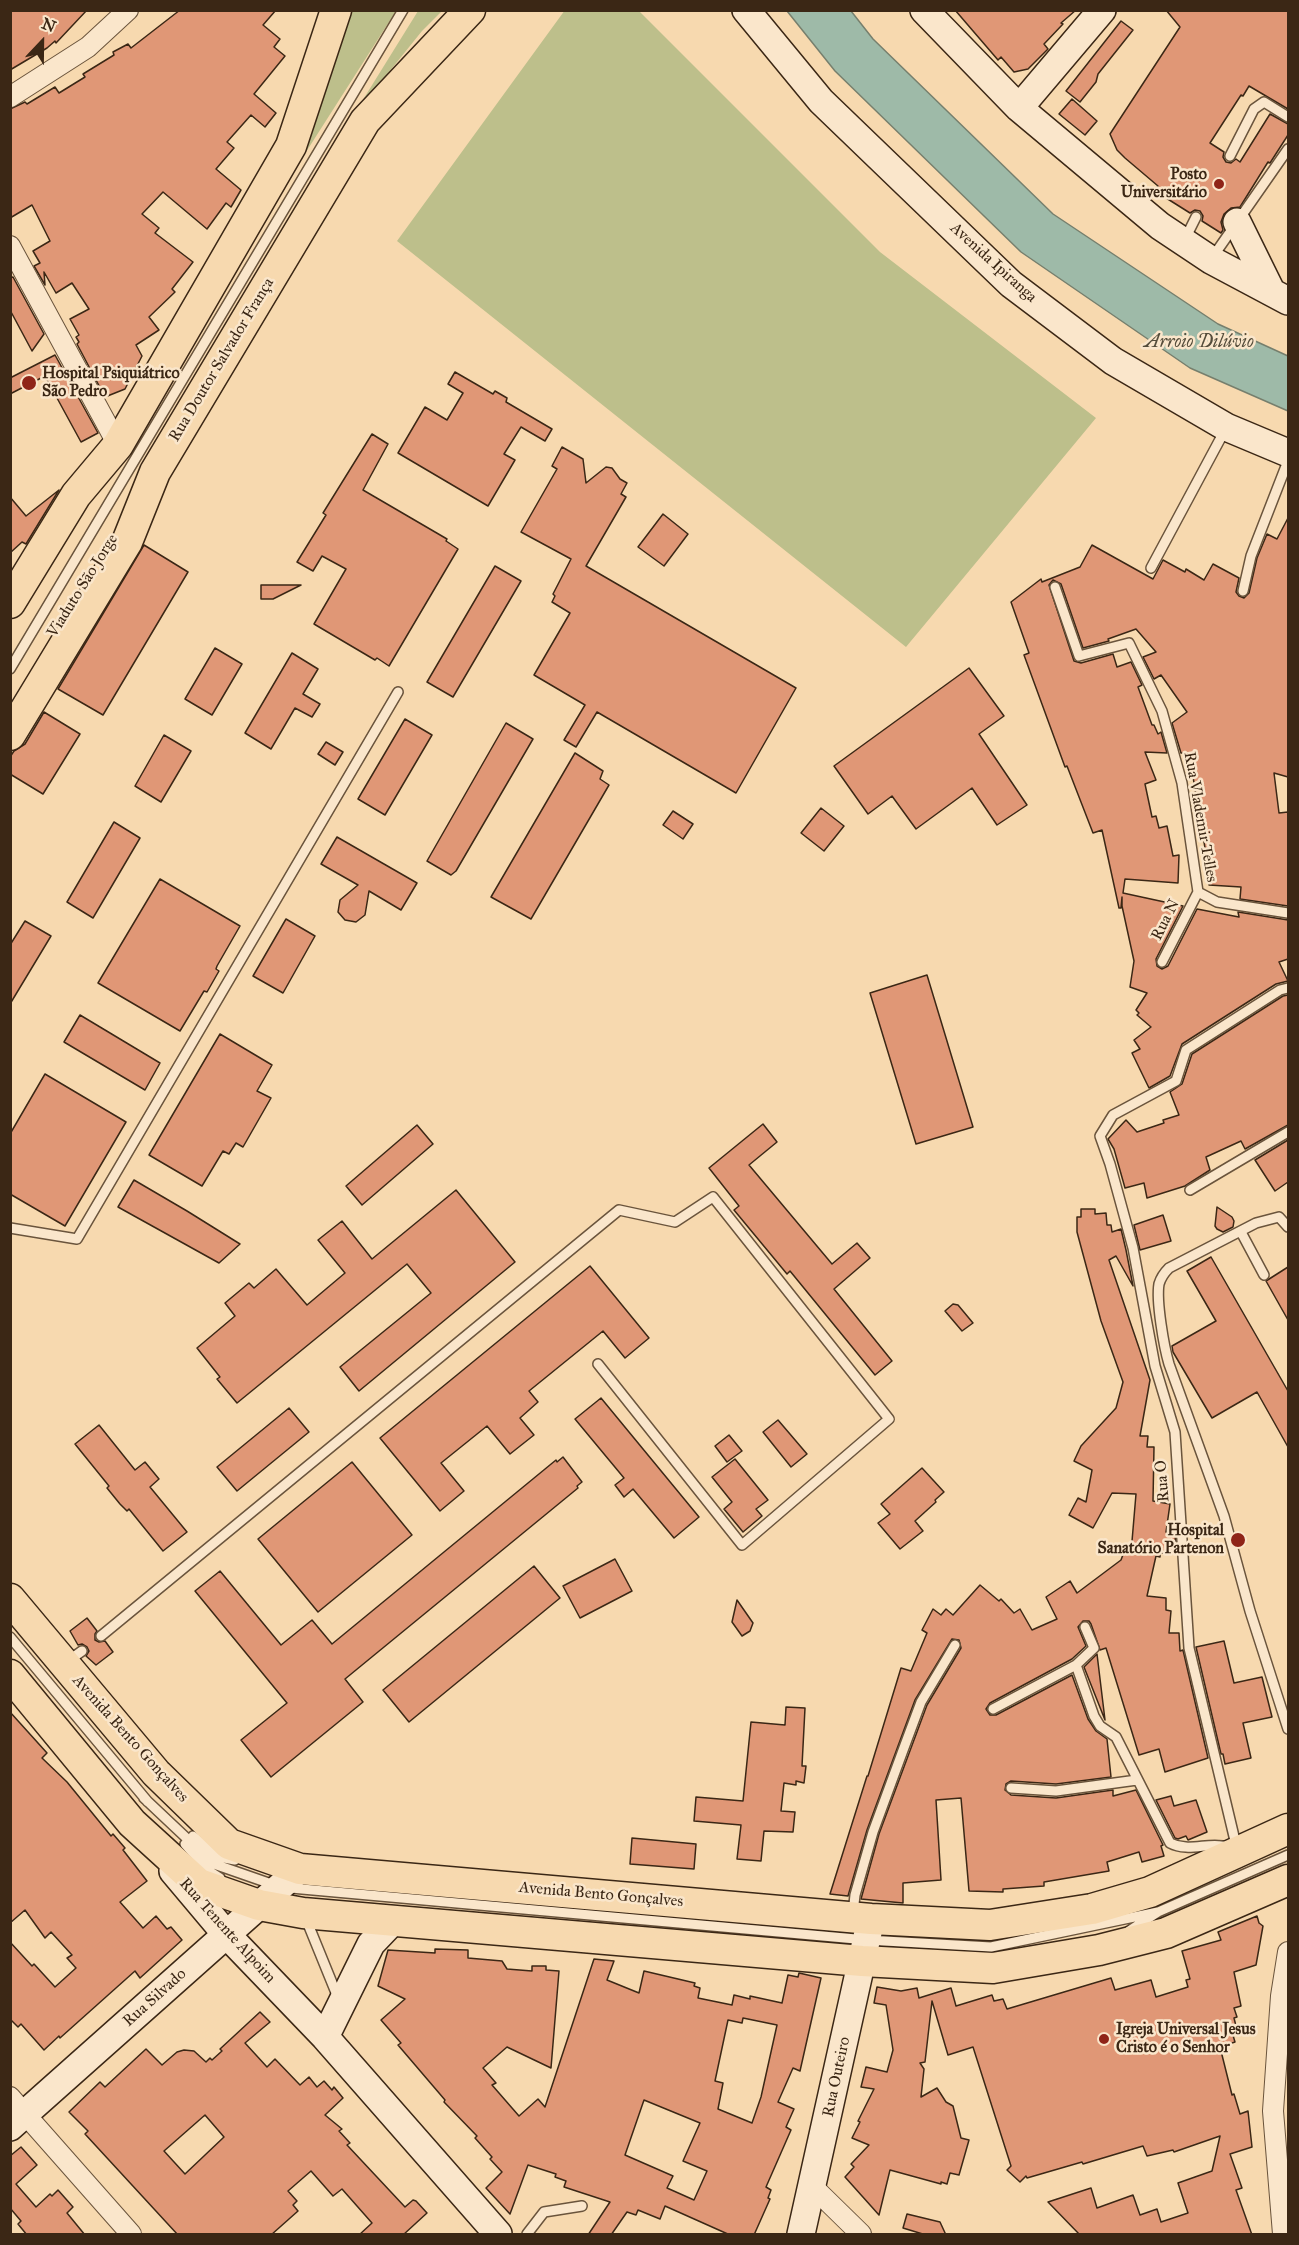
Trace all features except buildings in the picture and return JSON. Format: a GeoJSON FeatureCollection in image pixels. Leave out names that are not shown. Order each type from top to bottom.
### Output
{"type":"FeatureCollection","features":[{"type":"Feature","properties":{"kind":"main road","name":"Rua Doutor Salvador França"},"geometry":{"type":"LineString","coordinates":[[10,735],[127,542],[137,458],[291,146],[336,10]]}},
{"type":"Feature","properties":{"kind":"main road","name":"Rua Doutor Salvador França"},"geometry":{"type":"LineString","coordinates":[[10,603],[76,495],[137,458],[365,121],[470,10]]}},
{"type":"Feature","properties":{"kind":"main road"},"geometry":{"type":"LineString","coordinates":[[10,625],[84,501],[137,458]]}},
{"type":"Feature","properties":{"kind":"main road","name":"Viaduto São Jorge"},"geometry":{"type":"LineString","coordinates":[[10,699],[120,527],[137,458]]}},
{"type":"Feature","properties":{"kind":"main road","name":"Avenida Bento Gonçalves"},"geometry":{"type":"LineString","coordinates":[[10,1599],[73,1658],[156,1773],[229,1844],[279,1887],[303,1913],[392,1922],[863,1934],[990,1925],[1092,1909],[1150,1892],[1288,1829]]}},
{"type":"Feature","properties":{"kind":"main road","name":"Avenida Bento Gonçalves"},"geometry":{"type":"LineString","coordinates":[[10,1675],[138,1810],[199,1884],[279,1887],[863,1934],[993,1968],[1099,1950],[1166,1933],[1288,1880]]}},
{"type":"Feature","properties":{"kind":"street"},"geometry":{"type":"LineString","coordinates":[[10,97],[88,47],[128,10]]}},
{"type":"Feature","properties":{"kind":"street","name":"Avenida Ipiranga"},"geometry":{"type":"LineString","coordinates":[[746,10],[821,101],[1011,284],[1113,361],[1226,427],[1288,453]]}},
{"type":"Feature","properties":{"kind":"street"},"geometry":{"type":"LineString","coordinates":[[924,10],[1019,108],[1160,226],[1191,227],[1211,260],[1280,296]]}},
{"type":"Feature","properties":{"kind":"street"},"geometry":{"type":"LineString","coordinates":[[1019,108],[1102,10]]}},
{"type":"Feature","properties":{"kind":"street"},"geometry":{"type":"LineString","coordinates":[[1237,222],[1280,296]]}},
{"type":"Feature","properties":{"kind":"street"},"geometry":{"type":"LineString","coordinates":[[10,246],[137,458]]}},
{"type":"Feature","properties":{"kind":"street","name":"Rua Tenente Alpoim"},"geometry":{"type":"LineString","coordinates":[[138,1810],[226,1934],[325,2037],[498,2235]]}},
{"type":"Feature","properties":{"kind":"street","name":"Rua Silvado"},"geometry":{"type":"LineString","coordinates":[[15,2112],[279,1887]]}},
{"type":"Feature","properties":{"kind":"street"},"geometry":{"type":"LineString","coordinates":[[325,2037],[371,1944],[392,1922]]}},
{"type":"Feature","properties":{"kind":"street","name":"Rua Outeiro"},"geometry":{"type":"LineString","coordinates":[[801,2235],[813,2187],[863,1934]]}},
{"type":"Feature","properties":{"kind":"street"},"geometry":{"type":"LineString","coordinates":[[1283,2235],[1274,2111],[1281,1996],[1288,1953]]}},
{"type":"Feature","properties":{"kind":"street"},"geometry":{"type":"LineString","coordinates":[[15,2112],[131,2235]]}},
{"type":"Feature","properties":{"kind":"street"},"geometry":{"type":"LineString","coordinates":[[813,2187],[861,2235]]}},
{"type":"Feature","properties":{"kind":"lane"},"geometry":{"type":"LineString","coordinates":[[137,458],[403,10]]}},
{"type":"Feature","properties":{"kind":"lane"},"geometry":{"type":"LineString","coordinates":[[1230,156],[1254,109],[1261,103],[1264,102],[1288,117]]}},
{"type":"Feature","properties":{"kind":"lane"},"geometry":{"type":"LineString","coordinates":[[1211,260],[1288,149]]}},
{"type":"Feature","properties":{"kind":"lane"},"geometry":{"type":"LineString","coordinates":[[1151,568],[1226,427]]}},
{"type":"Feature","properties":{"kind":"lane","name":"Viaduto São Jorge"},"geometry":{"type":"LineString","coordinates":[[10,669],[137,458]]}},
{"type":"Feature","properties":{"kind":"lane"},"geometry":{"type":"LineString","coordinates":[[1243,591],[1251,556],[1288,461]]}},
{"type":"Feature","properties":{"kind":"lane","name":"Rua Vlademir Telles"},"geometry":{"type":"LineString","coordinates":[[1055,587],[1079,656],[1129,642],[1162,711],[1182,783],[1198,891],[1217,902],[1288,913]]}},
{"type":"Feature","properties":{"kind":"lane"},"geometry":{"type":"LineString","coordinates":[[10,1228],[77,1239],[398,692]]}},
{"type":"Feature","properties":{"kind":"lane","name":"Rua N"},"geometry":{"type":"LineString","coordinates":[[1162,962],[1198,891]]}},
{"type":"Feature","properties":{"kind":"lane","name":"Rua O"},"geometry":{"type":"LineString","coordinates":[[1238,1852],[1190,1648],[1175,1432],[1155,1366],[1133,1248],[1100,1136],[1113,1115],[1176,1081],[1186,1050],[1280,990],[1288,988]]}},
{"type":"Feature","properties":{"kind":"lane"},"geometry":{"type":"LineString","coordinates":[[1190,1190],[1288,1132]]}},
{"type":"Feature","properties":{"kind":"lane"},"geometry":{"type":"LineString","coordinates":[[101,1636],[619,1210],[675,1222],[713,1197],[889,1419],[742,1545],[598,1364]]}},
{"type":"Feature","properties":{"kind":"lane"},"geometry":{"type":"LineString","coordinates":[[1288,1227],[1282,1218],[1275,1216],[1256,1223],[1169,1268],[1163,1274],[1158,1288],[1165,1349],[1169,1364],[1224,1516],[1250,1611],[1288,1729]]}},
{"type":"Feature","properties":{"kind":"lane"},"geometry":{"type":"LineString","coordinates":[[1241,1232],[1264,1275]]}},
{"type":"Feature","properties":{"kind":"lane"},"geometry":{"type":"LineString","coordinates":[[993,1709],[1076,1665],[1094,1647],[1085,1627]]}},
{"type":"Feature","properties":{"kind":"lane"},"geometry":{"type":"LineString","coordinates":[[10,1636],[138,1810],[219,1857],[279,1887]]}},
{"type":"Feature","properties":{"kind":"lane"},"geometry":{"type":"LineString","coordinates":[[955,1645],[921,1702],[873,1832],[855,1895],[863,1934],[991,1947],[1158,1912]]}},
{"type":"Feature","properties":{"kind":"lane"},"geometry":{"type":"LineString","coordinates":[[1076,1665],[1094,1716],[1100,1726],[1116,1737],[1170,1843],[1180,1848],[1221,1845],[1238,1852]]}},
{"type":"Feature","properties":{"kind":"lane"},"geometry":{"type":"LineString","coordinates":[[1282,1708],[1288,1698]]}},
{"type":"Feature","properties":{"kind":"lane"},"geometry":{"type":"LineString","coordinates":[[1011,1788],[1056,1791],[1137,1780]]}},
{"type":"Feature","properties":{"kind":"lane"},"geometry":{"type":"LineString","coordinates":[[1099,1950],[1158,1912],[1288,1855]]}},
{"type":"Feature","properties":{"kind":"lane"},"geometry":{"type":"LineString","coordinates":[[1092,1909],[1158,1912]]}},
{"type":"Feature","properties":{"kind":"lane"},"geometry":{"type":"LineString","coordinates":[[303,1913],[341,2005]]}},
{"type":"Feature","properties":{"kind":"lane"},"geometry":{"type":"LineString","coordinates":[[527,2235],[544,2212],[582,2206]]}},
{"type":"Feature","properties":{"kind":"green space"},"geometry":{"type":"Polygon","coordinates":[[[565,10],[639,11],[880,252],[1096,418],[906,647],[397,241],[565,10]]]}},
{"type":"Feature","properties":{"kind":"green space"},"geometry":{"type":"Polygon","coordinates":[[[350,11],[396,11],[306,152],[350,11]]]}},
{"type":"Feature","properties":{"kind":"green space"},"geometry":{"type":"Polygon","coordinates":[[[418,11],[442,11],[422,31],[351,119],[418,11]]]}},
{"type":"Feature","properties":{"kind":"water","name":"Arroio Dilúvio"},"geometry":{"type":"Polygon","coordinates":[[[787,11],[851,11],[873,39],[1053,214],[1218,324],[1288,356],[1288,411],[1190,368],[1021,252],[835,71],[787,11]]]}},
{"type":"Feature","properties":{"kind":"place","name":"Posto Universitário"},"geometry":{"type":"Point","coordinates":[1219,184]}},
{"type":"Feature","properties":{"kind":"place","name":"Hospital Psiquiátrico São Pedro"},"geometry":{"type":"Point","coordinates":[29,383]}},
{"type":"Feature","properties":{"kind":"place","name":"Hospital Sanatório Partenon"},"geometry":{"type":"Point","coordinates":[1238,1540]}},
{"type":"Feature","properties":{"kind":"place","name":"Igreja Universal Jesus Cristo é o Senhor"},"geometry":{"type":"Point","coordinates":[1104,2039]}}]}
